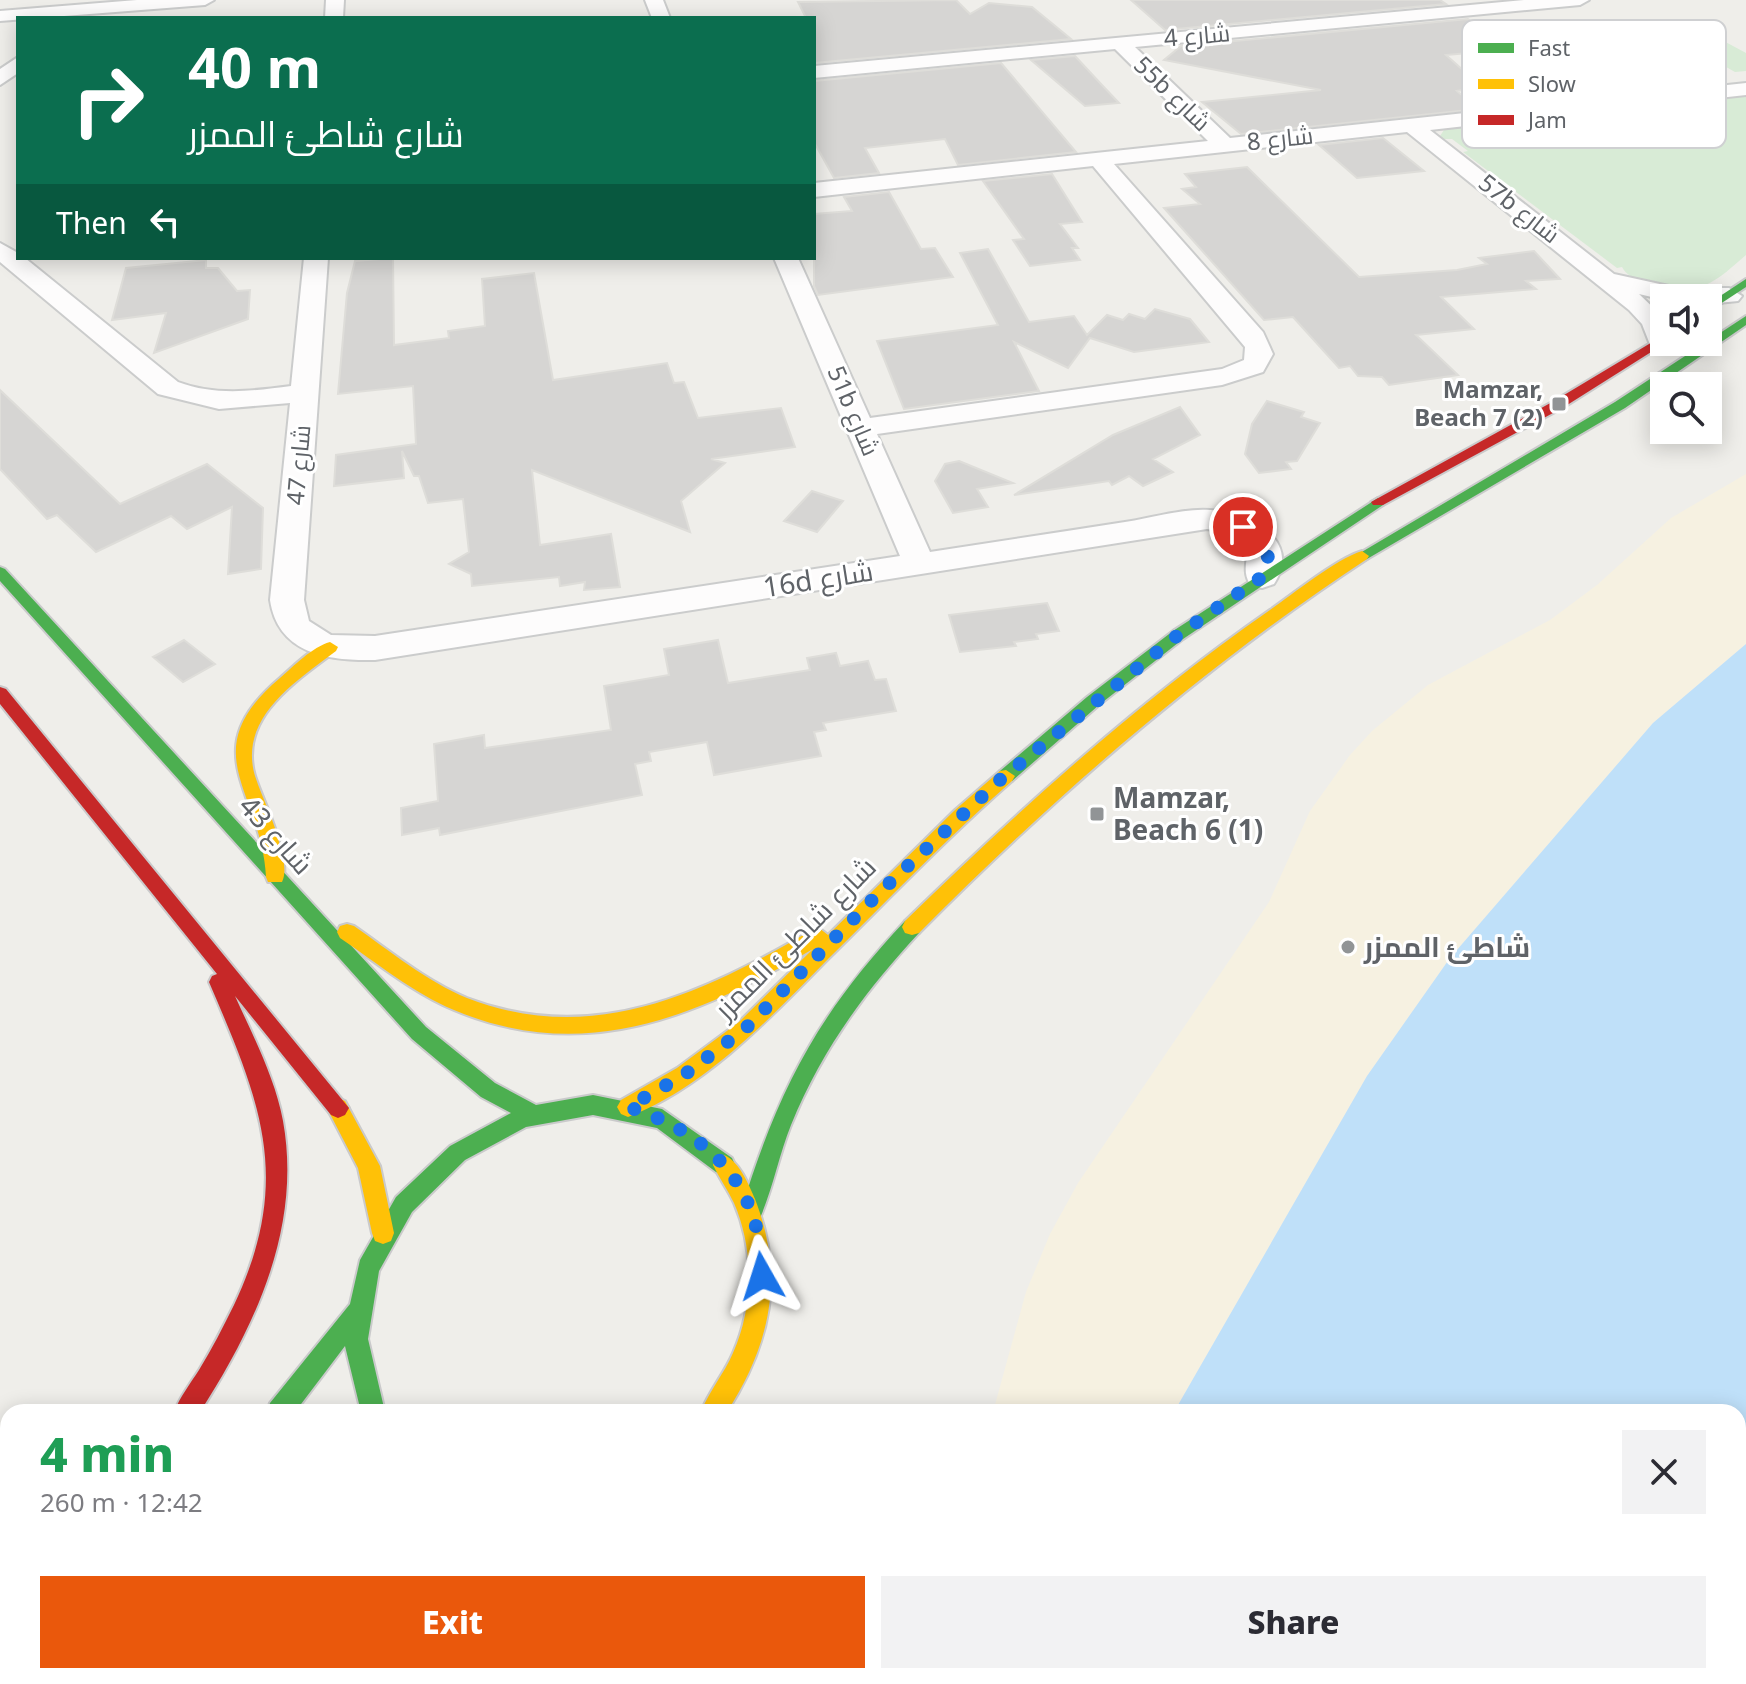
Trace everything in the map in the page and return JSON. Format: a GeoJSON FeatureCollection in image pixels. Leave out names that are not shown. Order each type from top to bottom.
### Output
{"type":"FeatureCollection","features":[{"type":"Feature","properties":{"kind":"main road"},"geometry":{"type":"LineString","coordinates":[[752,1210],[787,1101],[844,1002],[871,969],[993,846],[1131,722],[1313,586],[1650,387],[1746,320]]}},
{"type":"Feature","properties":{"kind":"main road","name":"شارع شاطئ الممزر"},"geometry":{"type":"LineString","coordinates":[[628,1107],[684,1075],[746,1028],[961,815],[1083,710],[1178,635],[1365,509],[1559,404],[1650,347]]}},
{"type":"Feature","properties":{"kind":"main road","name":"شارع 43"},"geometry":{"type":"LineString","coordinates":[[0,572],[419,1033],[488,1090],[530,1113]]}},
{"type":"Feature","properties":{"kind":"main road"},"geometry":{"type":"LineString","coordinates":[[275,877],[274,840],[243,769],[242,745],[251,722],[268,700],[330,647]]}},
{"type":"Feature","properties":{"kind":"main road"},"geometry":{"type":"LineString","coordinates":[[0,693],[309,1070],[358,1139],[376,1181],[383,1233]]}},
{"type":"Feature","properties":{"kind":"main road"},"geometry":{"type":"LineString","coordinates":[[13,737],[39,740]]}},
{"type":"Feature","properties":{"kind":"main road"},"geometry":{"type":"LineString","coordinates":[[294,897],[435,990],[464,1005],[496,1016],[566,1025],[638,1020],[695,1003],[737,984],[859,913]]}},
{"type":"Feature","properties":{"kind":"main road"},"geometry":{"type":"LineString","coordinates":[[191,1404],[224,1352],[257,1277],[274,1206],[276,1143],[263,1089],[202,939]]}},
{"type":"Feature","properties":{"kind":"main road"},"geometry":{"type":"LineString","coordinates":[[371,1404],[357,1359],[356,1313],[366,1272],[383,1233],[411,1192],[447,1157],[487,1130],[530,1113],[563,1106],[628,1107],[666,1119],[699,1139],[727,1167],[752,1210],[762,1253],[761,1299],[750,1347],[719,1404]]}},
{"type":"Feature","properties":{"kind":"main road"},"geometry":{"type":"LineString","coordinates":[[286,1404],[356,1313]]}},
{"type":"Feature","properties":{"kind":"street"},"geometry":{"type":"LineString","coordinates":[[0,16],[71,14],[205,0]]}},
{"type":"Feature","properties":{"kind":"street","name":"شارع 4"},"geometry":{"type":"LineString","coordinates":[[816,72],[1580,0]]}},
{"type":"Feature","properties":{"kind":"street"},"geometry":{"type":"LineString","coordinates":[[1329,7],[1349,22]]}},
{"type":"Feature","properties":{"kind":"street","name":"55b شارع"},"geometry":{"type":"LineString","coordinates":[[1119,43],[1225,145]]}},
{"type":"Feature","properties":{"kind":"street"},"geometry":{"type":"LineString","coordinates":[[0,79],[16,65]]}},
{"type":"Feature","properties":{"kind":"street","name":"شارع 8"},"geometry":{"type":"LineString","coordinates":[[1726,91],[1746,89]]}},
{"type":"Feature","properties":{"kind":"street","name":"شارع 8"},"geometry":{"type":"LineString","coordinates":[[816,190],[1462,120]]}},
{"type":"Feature","properties":{"kind":"street","name":"57b شارع"},"geometry":{"type":"LineString","coordinates":[[1411,125],[1590,264],[1650,318]]}},
{"type":"Feature","properties":{"kind":"street"},"geometry":{"type":"LineString","coordinates":[[860,428],[1222,377],[1254,367],[1261,358],[1261,348],[1254,338],[1098,159]]}},
{"type":"Feature","properties":{"kind":"street"},"geometry":{"type":"LineString","coordinates":[[0,250],[168,388],[180,394],[229,400],[306,392]]}},
{"type":"Feature","properties":{"kind":"street","name":"شارع 47"},"geometry":{"type":"LineString","coordinates":[[316,260],[287,616],[294,630],[309,641],[330,647]]}},
{"type":"Feature","properties":{"kind":"street","name":"51b شارع"},"geometry":{"type":"LineString","coordinates":[[787,260],[919,563]]}},
{"type":"Feature","properties":{"kind":"street","name":"57b شارع"},"geometry":{"type":"LineString","coordinates":[[1590,264],[1621,282],[1659,293],[1728,296]]}},
{"type":"Feature","properties":{"kind":"street","name":"16d شارع"},"geometry":{"type":"LineString","coordinates":[[330,647],[375,648],[1207,519],[1243,527],[1257,536],[1266,547],[1268,558],[1262,577]]}},
{"type":"Feature","properties":{"kind":"green space"},"geometry":{"type":"Polygon","coordinates":[[[1726,42],[1746,53],[1746,71],[1735,72],[1726,67],[1726,42]]]}},
{"type":"Feature","properties":{"kind":"green space"},"geometry":{"type":"Polygon","coordinates":[[[1746,96],[1746,255],[1707,284],[1650,284],[1637,280],[1463,152],[1468,151],[1464,148],[1726,148],[1726,98],[1746,96]]]}},
{"type":"Feature","properties":{"kind":"green space"},"geometry":{"type":"Polygon","coordinates":[[[1462,125],[1462,146],[1452,139],[1442,139],[1440,136],[1446,127],[1462,125]]]}},
{"type":"Feature","properties":{"kind":"sand","name":"شاطئ الممزر"},"geometry":{"type":"Polygon","coordinates":[[[1746,474],[1746,644],[1653,723],[1450,958],[1367,1076],[1179,1404],[995,1404],[1026,1292],[1050,1234],[1078,1183],[1269,902],[1310,811],[1350,755],[1372,731],[1428,685],[1550,620],[1597,585],[1671,518],[1746,474]]]}},
{"type":"Feature","properties":{"kind":"water"},"geometry":{"type":"Polygon","coordinates":[[[1746,644],[1746,1404],[1179,1404],[1367,1076],[1450,958],[1653,723],[1746,644]]]}},
{"type":"Feature","properties":{"kind":"building"},"geometry":{"type":"Polygon","coordinates":[[[956,0],[970,14],[989,3],[1032,7],[1071,39],[816,63],[816,16],[805,16],[798,2],[956,0]]]}},
{"type":"Feature","properties":{"kind":"building"},"geometry":{"type":"Polygon","coordinates":[[[1131,0],[1440,0],[1446,4],[1165,30],[1131,0]]]}},
{"type":"Feature","properties":{"kind":"building"},"geometry":{"type":"Polygon","coordinates":[[[1468,19],[1470,20],[1462,20],[1462,54],[1446,55],[1462,69],[1462,90],[1457,91],[1462,95],[1462,111],[1241,134],[1202,102],[1321,90],[1164,60],[1181,46],[1468,19]]]}},
{"type":"Feature","properties":{"kind":"building"},"geometry":{"type":"Polygon","coordinates":[[[1075,56],[1119,103],[1085,106],[1031,60],[1075,56]]]}},
{"type":"Feature","properties":{"kind":"building"},"geometry":{"type":"Polygon","coordinates":[[[1001,63],[1076,152],[958,165],[945,139],[865,148],[879,173],[834,178],[816,146],[816,81],[1001,63]]]}},
{"type":"Feature","properties":{"kind":"building"},"geometry":{"type":"Polygon","coordinates":[[[1383,138],[1424,171],[1357,178],[1319,145],[1383,138]]]}},
{"type":"Feature","properties":{"kind":"building"},"geometry":{"type":"Polygon","coordinates":[[[1247,167],[1359,277],[1457,270],[1487,264],[1479,258],[1534,251],[1560,279],[1526,281],[1536,289],[1441,297],[1474,329],[1416,335],[1458,375],[1389,385],[1382,377],[1358,376],[1350,366],[1339,368],[1293,317],[1264,320],[1164,208],[1200,204],[1182,189],[1196,187],[1185,174],[1247,167]]]}},
{"type":"Feature","properties":{"kind":"building"},"geometry":{"type":"Polygon","coordinates":[[[1052,174],[1082,222],[1060,224],[1078,248],[1072,248],[1080,260],[1030,266],[1013,240],[1024,239],[983,181],[1052,174]]]}},
{"type":"Feature","properties":{"kind":"building"},"geometry":{"type":"Polygon","coordinates":[[[889,192],[921,249],[935,248],[953,277],[818,295],[814,286],[816,214],[852,211],[844,197],[889,192]]]}},
{"type":"Feature","properties":{"kind":"building"},"geometry":{"type":"Polygon","coordinates":[[[988,249],[1029,322],[1074,316],[1087,335],[1107,315],[1123,320],[1129,314],[1145,319],[1155,309],[1190,319],[1209,342],[1134,352],[1090,338],[1068,368],[1014,342],[1039,391],[904,409],[877,341],[998,325],[960,253],[988,249]]]}},
{"type":"Feature","properties":{"kind":"building"},"geometry":{"type":"Polygon","coordinates":[[[206,260],[206,268],[218,268],[237,291],[250,290],[248,319],[154,353],[166,313],[112,320],[126,268],[206,260]]]}},
{"type":"Feature","properties":{"kind":"building"},"geometry":{"type":"Polygon","coordinates":[[[393,260],[394,345],[449,338],[448,331],[485,326],[482,279],[534,273],[553,380],[667,363],[674,383],[684,382],[698,418],[781,408],[795,447],[711,459],[725,463],[681,501],[690,532],[532,470],[540,545],[611,534],[620,587],[584,590],[585,582],[560,586],[559,577],[472,586],[471,574],[449,564],[469,552],[463,499],[428,503],[419,476],[414,476],[402,451],[404,478],[334,486],[336,455],[416,444],[413,386],[338,394],[347,293],[355,261],[393,260]]]}},
{"type":"Feature","properties":{"kind":"building"},"geometry":{"type":"Polygon","coordinates":[[[0,390],[120,504],[207,464],[263,508],[261,569],[228,574],[232,507],[187,529],[171,516],[96,552],[57,515],[47,519],[0,469],[0,390]]]}},
{"type":"Feature","properties":{"kind":"building"},"geometry":{"type":"Polygon","coordinates":[[[1267,401],[1304,412],[1301,417],[1320,423],[1297,461],[1286,462],[1291,469],[1259,473],[1245,454],[1252,424],[1267,401]]]}},
{"type":"Feature","properties":{"kind":"building"},"geometry":{"type":"Polygon","coordinates":[[[1180,407],[1200,435],[1153,459],[1173,472],[1143,486],[1129,476],[1112,485],[1109,481],[1014,495],[1113,435],[1180,407]]]}},
{"type":"Feature","properties":{"kind":"building"},"geometry":{"type":"Polygon","coordinates":[[[959,461],[1013,483],[977,489],[988,507],[953,513],[935,481],[945,464],[959,461]]]}},
{"type":"Feature","properties":{"kind":"building"},"geometry":{"type":"Polygon","coordinates":[[[812,491],[843,501],[817,532],[784,521],[812,491]]]}},
{"type":"Feature","properties":{"kind":"building"},"geometry":{"type":"Polygon","coordinates":[[[1047,603],[1059,631],[1036,634],[1038,639],[1014,642],[1016,646],[960,652],[949,615],[1047,603]]]}},
{"type":"Feature","properties":{"kind":"building"},"geometry":{"type":"Polygon","coordinates":[[[184,640],[215,664],[183,682],[153,657],[184,640]]]}},
{"type":"Feature","properties":{"kind":"building"},"geometry":{"type":"Polygon","coordinates":[[[718,640],[728,683],[810,670],[807,658],[836,653],[840,666],[868,661],[875,680],[886,679],[896,711],[823,723],[826,730],[814,732],[821,756],[714,775],[707,742],[649,752],[651,761],[635,764],[642,795],[440,835],[439,828],[402,835],[401,808],[438,801],[434,744],[484,735],[485,748],[611,730],[604,686],[669,675],[664,649],[718,640]]]}},
{"type":"Feature","properties":{"kind":"traffic: fast"},"geometry":{"type":"LineString","coordinates":[[1722,299],[1746,282]]}},
{"type":"Feature","properties":{"kind":"traffic: fast"},"geometry":{"type":"LineString","coordinates":[[1362,556],[1620,405],[1746,320]]}},
{"type":"Feature","properties":{"kind":"traffic: fast"},"geometry":{"type":"LineString","coordinates":[[1006,776],[1093,701],[1178,635],[1378,502]]}},
{"type":"Feature","properties":{"kind":"traffic: fast"},"geometry":{"type":"LineString","coordinates":[[0,572],[419,1033],[488,1090],[530,1113]]}},
{"type":"Feature","properties":{"kind":"traffic: fast"},"geometry":{"type":"LineString","coordinates":[[752,1210],[779,1128],[812,1057],[854,992],[912,927]]}},
{"type":"Feature","properties":{"kind":"traffic: fast"},"geometry":{"type":"LineString","coordinates":[[371,1404],[356,1339],[368,1268],[404,1205],[458,1153],[523,1118],[593,1105],[662,1119],[724,1165]]}},
{"type":"Feature","properties":{"kind":"traffic: fast"},"geometry":{"type":"LineString","coordinates":[[285,1404],[356,1313]]}},
{"type":"Feature","properties":{"kind":"traffic: slow"},"geometry":{"type":"LineString","coordinates":[[912,927],[1017,825],[1126,728],[1241,638],[1362,556]]}},
{"type":"Feature","properties":{"kind":"traffic: slow"},"geometry":{"type":"LineString","coordinates":[[275,877],[270,838],[242,756],[245,736],[253,718],[281,686],[330,647]]}},
{"type":"Feature","properties":{"kind":"traffic: slow"},"geometry":{"type":"LineString","coordinates":[[628,1107],[684,1075],[746,1028],[961,815],[1006,776]]}},
{"type":"Feature","properties":{"kind":"traffic: slow"},"geometry":{"type":"LineString","coordinates":[[347,932],[417,980],[461,1004],[509,1020],[556,1027],[602,1025],[647,1016],[691,1002],[819,936]]}},
{"type":"Feature","properties":{"kind":"traffic: slow"},"geometry":{"type":"LineString","coordinates":[[338,1108],[369,1166],[383,1233]]}},
{"type":"Feature","properties":{"kind":"traffic: slow"},"geometry":{"type":"LineString","coordinates":[[718,1404],[746,1353],[760,1290],[760,1258],[754,1226],[742,1195],[724,1165]]}},
{"type":"Feature","properties":{"kind":"traffic: jam"},"geometry":{"type":"LineString","coordinates":[[1378,502],[1559,404],[1650,348]]}},
{"type":"Feature","properties":{"kind":"traffic: jam"},"geometry":{"type":"LineString","coordinates":[[0,693],[338,1108]]}},
{"type":"Feature","properties":{"kind":"traffic: jam"},"geometry":{"type":"LineString","coordinates":[[191,1404],[244,1310],[270,1235],[276,1197],[277,1158],[272,1119],[262,1084],[219,982]]}},
{"type":"Feature","properties":{"kind":"place","name":"Mamzar, Beach 7 (2)"},"geometry":{"type":"Point","coordinates":[1559,404]}},
{"type":"Feature","properties":{"kind":"place","name":"Mamzar, Beach 6 (1)"},"geometry":{"type":"Point","coordinates":[1097,814]}},
{"type":"Feature","properties":{"kind":"place","name":"شاطئ الممزر"},"geometry":{"type":"Point","coordinates":[1348,947]}},
{"type":"Feature","properties":{"kind":"route"},"geometry":{"type":"LineString","coordinates":[[762,1276],[762,1253],[752,1210],[727,1167],[699,1139],[666,1119],[628,1107],[684,1075],[746,1028],[781,997],[881,891],[1001,779],[1093,701],[1178,635],[1262,577],[1268,558],[1266,547],[1243,527]]}}]}
